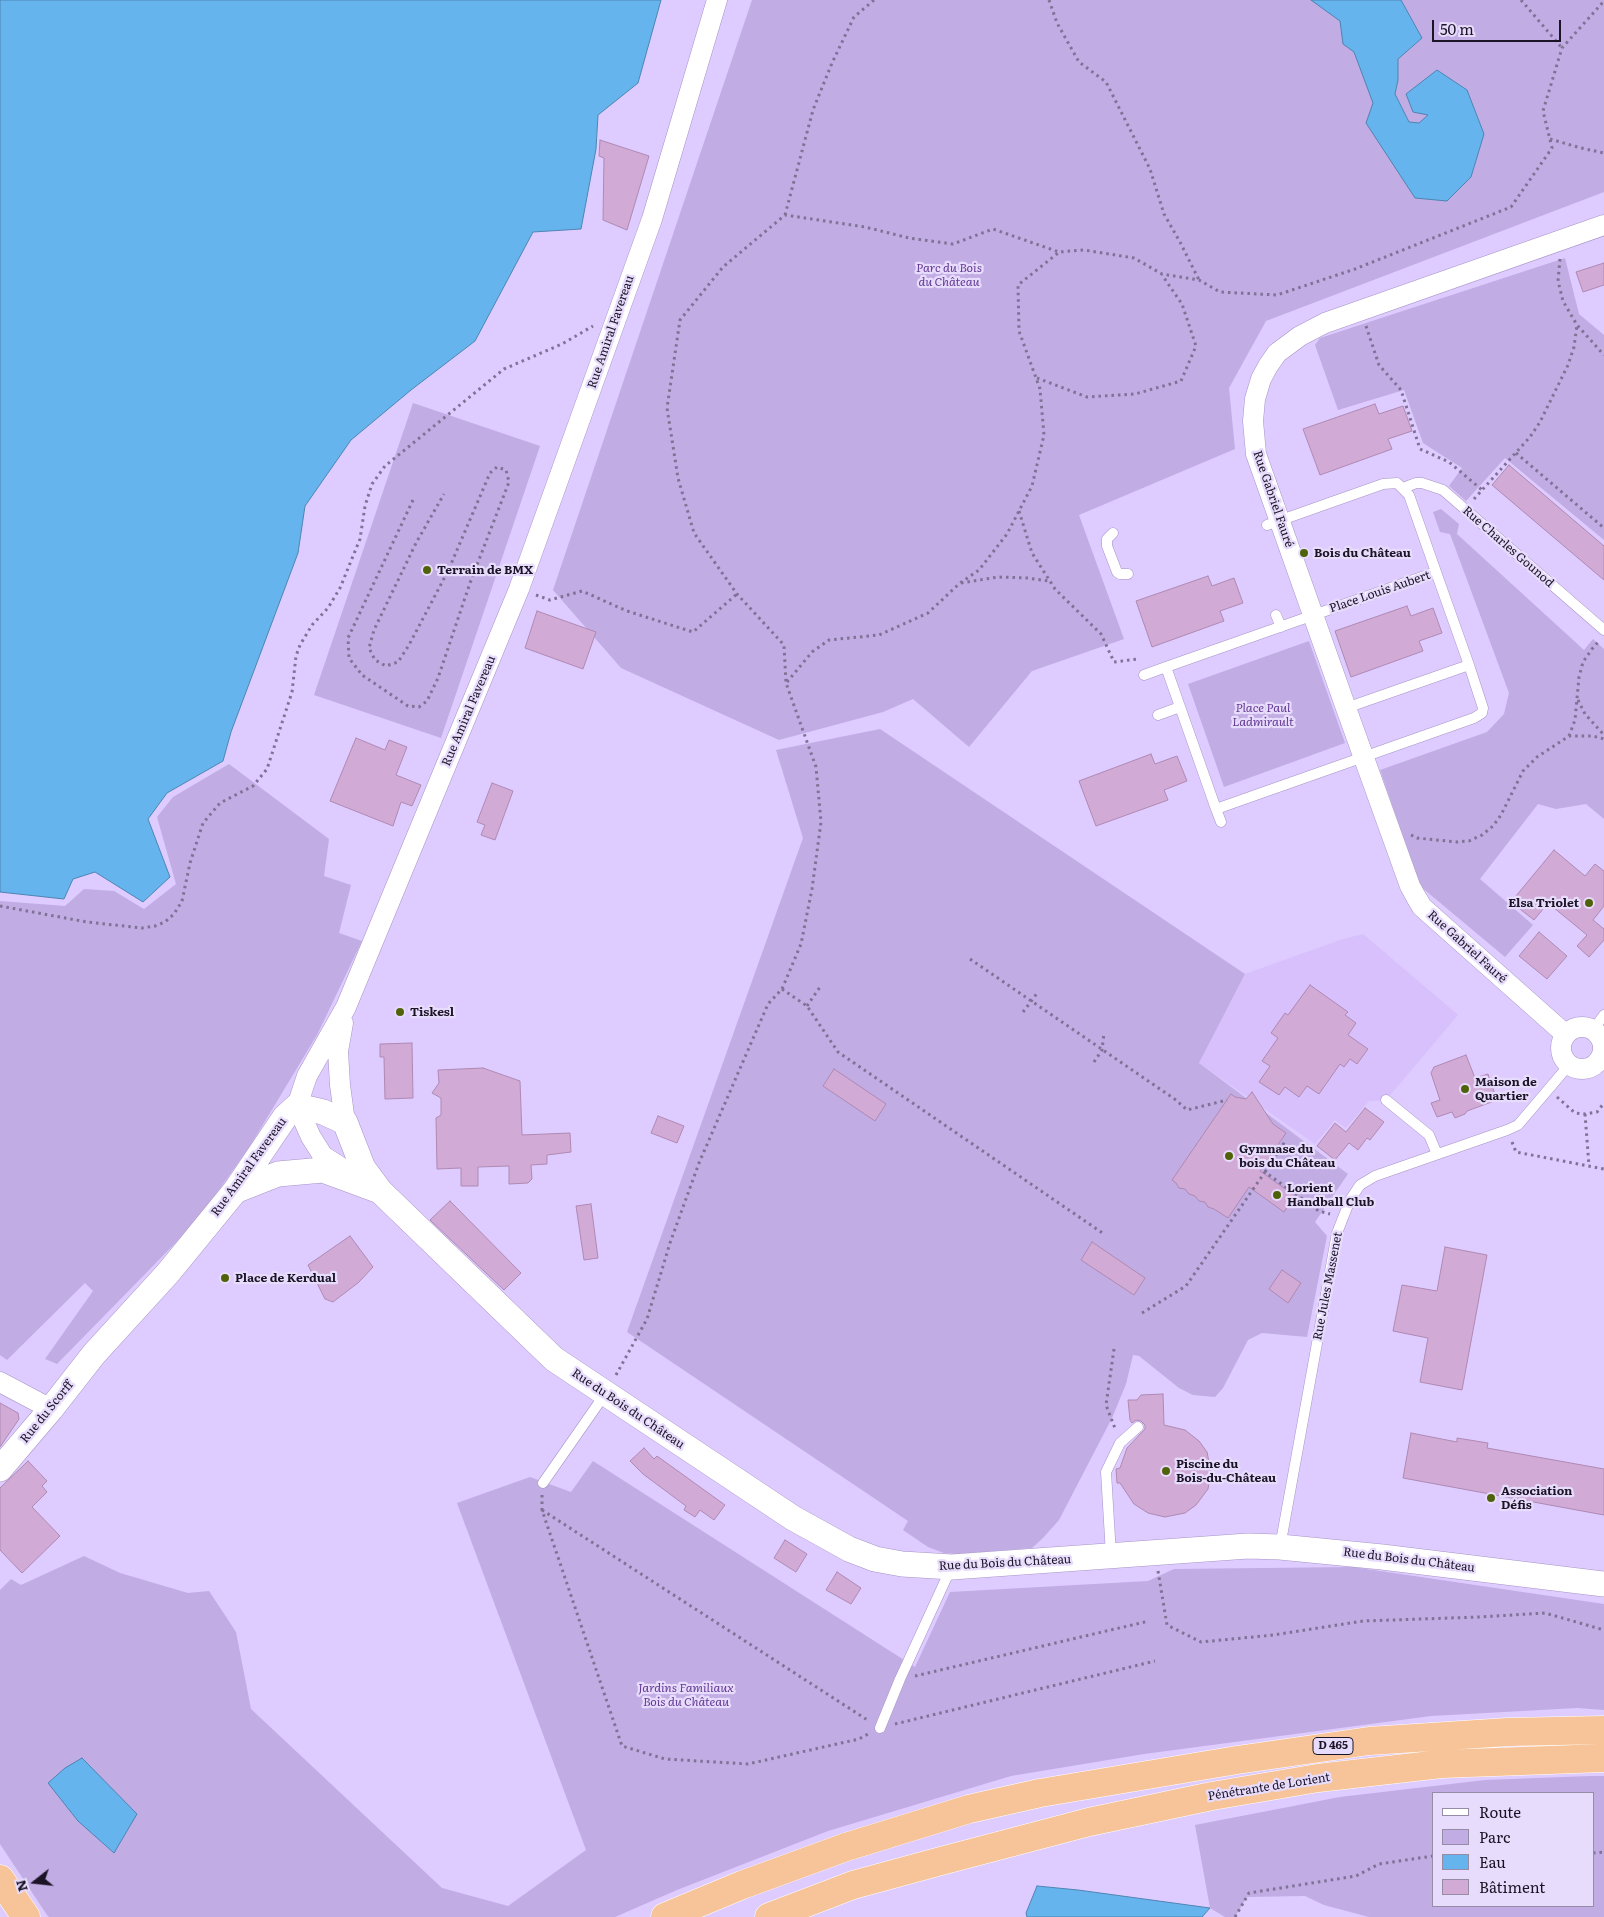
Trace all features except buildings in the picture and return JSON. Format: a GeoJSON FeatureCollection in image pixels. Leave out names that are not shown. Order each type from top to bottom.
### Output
{"type":"FeatureCollection","features":[{"type":"Feature","properties":{"kind":"highway","name":"D 465"},"geometry":{"type":"LineString","coordinates":[[1065,1788],[1369,1741],[1508,1732],[1604,1730]]}},
{"type":"Feature","properties":{"kind":"highway","name":"Pénétrante de Lorient"},"geometry":{"type":"LineString","coordinates":[[940,1861],[1090,1822],[1212,1796],[1318,1778],[1441,1764],[1604,1758]]}},
{"type":"Feature","properties":{"kind":"highway"},"geometry":{"type":"LineString","coordinates":[[665,1917],[742,1885],[846,1847],[969,1809],[1065,1788]]}},
{"type":"Feature","properties":{"kind":"highway"},"geometry":{"type":"LineString","coordinates":[[700,1917],[798,1879],[946,1829],[1007,1812],[1065,1788]]}},
{"type":"Feature","properties":{"kind":"highway"},"geometry":{"type":"LineString","coordinates":[[769,1917],[853,1885],[940,1861]]}},
{"type":"Feature","properties":{"kind":"highway"},"geometry":{"type":"LineString","coordinates":[[814,1917],[880,1890],[940,1861]]}},
{"type":"Feature","properties":{"kind":"highway"},"geometry":{"type":"LineString","coordinates":[[0,1879],[26,1917]]}},
{"type":"Feature","properties":{"kind":"street","name":"Rue Amiral Favereau"},"geometry":{"type":"LineString","coordinates":[[94,1354],[168,1273],[235,1191],[285,1117],[297,1106],[308,1076],[346,1008],[519,589],[652,219],[717,0]]}},
{"type":"Feature","properties":{"kind":"street","name":"Rue Gabriel Fauré"},"geometry":{"type":"LineString","coordinates":[[1566,1034],[1422,907],[1410,886],[1313,616],[1259,481],[1253,421],[1255,399],[1261,379],[1268,366],[1277,353],[1300,336],[1326,324],[1604,225]]}},
{"type":"Feature","properties":{"kind":"street","name":"Rue du Bois du Château"},"geometry":{"type":"LineString","coordinates":[[346,1008],[338,1051],[345,1122],[363,1168],[380,1190],[554,1359],[793,1518],[848,1549],[875,1559],[902,1564],[952,1567],[1248,1546],[1280,1546],[1604,1584]]}},
{"type":"Feature","properties":{"kind":"street"},"geometry":{"type":"LineString","coordinates":[[1599,1022],[1600,1036],[1603,1044],[1601,1064],[1584,1069],[1569,1065],[1563,1058],[1560,1050],[1561,1042],[1566,1034],[1572,1029],[1586,1027],[1599,1022]]}},
{"type":"Feature","properties":{"kind":"street","name":"Rue du Bois du Château"},"geometry":{"type":"LineString","coordinates":[[297,1106],[311,1137],[323,1156],[380,1190]]}},
{"type":"Feature","properties":{"kind":"street"},"geometry":{"type":"LineString","coordinates":[[297,1106],[323,1112],[345,1122]]}},
{"type":"Feature","properties":{"kind":"street","name":"Rue du Bois du Château"},"geometry":{"type":"LineString","coordinates":[[235,1191],[278,1174],[314,1170],[323,1170],[380,1190]]}},
{"type":"Feature","properties":{"kind":"street","name":"Rue du Scorff"},"geometry":{"type":"LineString","coordinates":[[0,1469],[51,1409],[94,1354]]}},
{"type":"Feature","properties":{"kind":"street"},"geometry":{"type":"LineString","coordinates":[[0,1382],[51,1409]]}},
{"type":"Feature","properties":{"kind":"lane"},"geometry":{"type":"LineString","coordinates":[[1274,522],[1383,484],[1397,483],[1403,488]]}},
{"type":"Feature","properties":{"kind":"lane","name":"Rue Charles Gounod"},"geometry":{"type":"LineString","coordinates":[[1403,488],[1416,484],[1432,485],[1443,490],[1604,630]]}},
{"type":"Feature","properties":{"kind":"lane","name":"Place Louis Aubert"},"geometry":{"type":"LineString","coordinates":[[1313,616],[1436,572],[1409,495],[1403,488]]}},
{"type":"Feature","properties":{"kind":"lane"},"geometry":{"type":"LineString","coordinates":[[1114,533],[1107,539],[1107,546],[1117,572],[1128,574]]}},
{"type":"Feature","properties":{"kind":"lane"},"geometry":{"type":"LineString","coordinates":[[1216,808],[1364,757],[1482,713],[1482,703],[1436,572]]}},
{"type":"Feature","properties":{"kind":"lane"},"geometry":{"type":"LineString","coordinates":[[1276,615],[1281,627]]}},
{"type":"Feature","properties":{"kind":"lane"},"geometry":{"type":"LineString","coordinates":[[1144,675],[1313,616]]}},
{"type":"Feature","properties":{"kind":"lane"},"geometry":{"type":"LineString","coordinates":[[1346,708],[1469,665]]}},
{"type":"Feature","properties":{"kind":"lane"},"geometry":{"type":"LineString","coordinates":[[1166,667],[1221,822]]}},
{"type":"Feature","properties":{"kind":"lane"},"geometry":{"type":"LineString","coordinates":[[1158,715],[1180,707]]}},
{"type":"Feature","properties":{"kind":"lane","name":"Rue Jules Massenet"},"geometry":{"type":"LineString","coordinates":[[1280,1546],[1337,1233],[1350,1200],[1360,1186],[1375,1176],[1518,1125],[1569,1065]]}},
{"type":"Feature","properties":{"kind":"lane"},"geometry":{"type":"LineString","coordinates":[[1386,1100],[1429,1135],[1437,1154]]}},
{"type":"Feature","properties":{"kind":"lane"},"geometry":{"type":"LineString","coordinates":[[543,1483],[606,1393]]}},
{"type":"Feature","properties":{"kind":"lane"},"geometry":{"type":"LineString","coordinates":[[1111,1556],[1106,1472],[1120,1443],[1138,1427]]}},
{"type":"Feature","properties":{"kind":"lane"},"geometry":{"type":"LineString","coordinates":[[880,1728],[900,1679],[952,1567]]}},
{"type":"Feature","properties":{"kind":"path"},"geometry":{"type":"LineString","coordinates":[[606,1393],[647,1319],[670,1243],[699,1163],[768,1004],[782,989],[802,944],[821,822],[816,767],[786,683],[784,645],[737,594],[694,533],[678,478],[667,408],[680,320],[723,267],[785,215],[813,110],[832,63],[854,17],[874,0]]}},
{"type":"Feature","properties":{"kind":"path"},"geometry":{"type":"LineString","coordinates":[[1049,0],[1058,23],[1079,62],[1106,82],[1150,169],[1164,214],[1199,280]]}},
{"type":"Feature","properties":{"kind":"path"},"geometry":{"type":"LineString","coordinates":[[1521,0],[1562,48]]}},
{"type":"Feature","properties":{"kind":"path"},"geometry":{"type":"LineString","coordinates":[[785,215],[952,244],[993,228],[1059,252],[1084,250],[1134,258],[1162,274],[1199,280],[1220,292],[1277,295],[1355,269],[1510,207],[1552,148],[1543,111],[1562,48],[1604,1]]}},
{"type":"Feature","properties":{"kind":"path"},"geometry":{"type":"LineString","coordinates":[[1550,139],[1604,153]]}},
{"type":"Feature","properties":{"kind":"path"},"geometry":{"type":"LineString","coordinates":[[1572,237],[1559,260],[1558,281],[1563,301],[1577,325],[1604,355]]}},
{"type":"Feature","properties":{"kind":"path"},"geometry":{"type":"LineString","coordinates":[[786,683],[812,652],[829,640],[879,634],[928,613],[960,583],[979,570],[1007,534],[1032,486],[1044,435],[1040,389],[1019,331],[1018,285],[1059,252]]}},
{"type":"Feature","properties":{"kind":"path"},"geometry":{"type":"LineString","coordinates":[[1037,378],[1087,397],[1135,394],[1182,381],[1196,346],[1182,304],[1162,274]]}},
{"type":"Feature","properties":{"kind":"path"},"geometry":{"type":"LineString","coordinates":[[1362,311],[1379,365],[1401,390],[1420,449],[1449,462],[1482,490]]}},
{"type":"Feature","properties":{"kind":"path"},"geometry":{"type":"LineString","coordinates":[[0,906],[87,922],[142,928],[165,922],[174,914],[182,901],[190,863],[203,823],[211,811],[220,803],[252,786],[267,768],[292,692],[296,656],[300,645],[312,625],[328,608],[340,588],[360,539],[365,506],[372,484],[384,466],[504,369],[590,330],[606,314],[616,317]]}},
{"type":"Feature","properties":{"kind":"path"},"geometry":{"type":"LineString","coordinates":[[1464,509],[1530,437],[1540,422],[1568,365],[1574,347],[1577,325]]}},
{"type":"Feature","properties":{"kind":"path"},"geometry":{"type":"LineString","coordinates":[[1516,453],[1604,528]]}},
{"type":"Feature","properties":{"kind":"path"},"geometry":{"type":"LineString","coordinates":[[413,500],[348,638],[350,658],[362,675],[408,706],[419,708],[427,701],[438,678],[470,583],[510,482],[506,470],[497,467],[490,474],[448,571],[409,645],[398,662],[386,666],[375,660],[369,648],[374,630],[416,543],[444,494]]}},
{"type":"Feature","properties":{"kind":"path"},"geometry":{"type":"LineString","coordinates":[[1019,511],[1032,553],[1055,589],[1101,634],[1114,662],[1138,659]]}},
{"type":"Feature","properties":{"kind":"path"},"geometry":{"type":"LineString","coordinates":[[960,583],[998,578],[1027,578],[1050,581]]}},
{"type":"Feature","properties":{"kind":"path"},"geometry":{"type":"LineString","coordinates":[[519,589],[550,600],[582,591],[626,611],[693,632],[737,594]]}},
{"type":"Feature","properties":{"kind":"path"},"geometry":{"type":"LineString","coordinates":[[1387,823],[1417,838],[1457,842],[1469,841],[1482,835],[1493,826],[1501,815],[1523,771],[1537,757],[1569,736],[1576,720],[1577,698],[1583,662],[1604,636]]}},
{"type":"Feature","properties":{"kind":"path"},"geometry":{"type":"LineString","coordinates":[[1577,698],[1586,714],[1604,737]]}},
{"type":"Feature","properties":{"kind":"path"},"geometry":{"type":"LineString","coordinates":[[1569,736],[1604,737]]}},
{"type":"Feature","properties":{"kind":"path"},"geometry":{"type":"LineString","coordinates":[[970,959],[1176,1100],[1187,1110],[1227,1100]]}},
{"type":"Feature","properties":{"kind":"path"},"geometry":{"type":"LineString","coordinates":[[807,1006],[820,987]]}},
{"type":"Feature","properties":{"kind":"path"},"geometry":{"type":"LineString","coordinates":[[782,989],[807,1006],[838,1052],[1104,1234]]}},
{"type":"Feature","properties":{"kind":"path"},"geometry":{"type":"LineString","coordinates":[[1023,1012],[1038,992]]}},
{"type":"Feature","properties":{"kind":"path"},"geometry":{"type":"LineString","coordinates":[[1094,1062],[1102,1050],[1104,1033]]}},
{"type":"Feature","properties":{"kind":"path"},"geometry":{"type":"LineString","coordinates":[[1547,1089],[1576,1112],[1584,1114],[1597,1112],[1604,1103]]}},
{"type":"Feature","properties":{"kind":"path"},"geometry":{"type":"LineString","coordinates":[[1584,1114],[1589,1166]]}},
{"type":"Feature","properties":{"kind":"path"},"geometry":{"type":"LineString","coordinates":[[1507,1130],[1516,1152],[1604,1169]]}},
{"type":"Feature","properties":{"kind":"path"},"geometry":{"type":"LineString","coordinates":[[1142,1313],[1186,1286],[1286,1140]]}},
{"type":"Feature","properties":{"kind":"path"},"geometry":{"type":"LineString","coordinates":[[1265,1172],[1318,1211],[1342,1217]]}},
{"type":"Feature","properties":{"kind":"path"},"geometry":{"type":"LineString","coordinates":[[1114,1349],[1106,1405],[1120,1443]]}},
{"type":"Feature","properties":{"kind":"path"},"geometry":{"type":"LineString","coordinates":[[543,1483],[542,1510],[622,1746],[665,1759],[748,1764],[858,1739],[880,1728],[1155,1661]]}},
{"type":"Feature","properties":{"kind":"path"},"geometry":{"type":"LineString","coordinates":[[542,1510],[880,1728]]}},
{"type":"Feature","properties":{"kind":"path"},"geometry":{"type":"LineString","coordinates":[[1156,1553],[1167,1625],[1202,1642],[1273,1635],[1363,1621],[1545,1613],[1604,1630]]}},
{"type":"Feature","properties":{"kind":"path"},"geometry":{"type":"LineString","coordinates":[[900,1679],[1149,1621]]}},
{"type":"Feature","properties":{"kind":"path"},"geometry":{"type":"LineString","coordinates":[[1235,1917],[1249,1893],[1356,1876],[1379,1864],[1432,1856]]}},
{"type":"Feature","properties":{"kind":"shaded area"},"geometry":{"type":"Polygon","coordinates":[[[1363,934],[1458,1015],[1386,1100],[1369,1101],[1346,1128],[1335,1120],[1315,1144],[1199,1063],[1245,974],[1343,939],[1363,934]]]}},
{"type":"Feature","properties":{"kind":"green space","name":"Parc du Bois du Château"},"geometry":{"type":"Polygon","coordinates":[[[752,0],[1604,0],[1604,192],[1266,321],[1229,388],[1235,449],[1079,515],[1124,639],[1032,671],[969,747],[913,699],[883,712],[779,740],[621,668],[553,590],[752,0]]]}},
{"type":"Feature","properties":{"kind":"green space"},"geometry":{"type":"Polygon","coordinates":[[[1565,258],[1579,314],[1604,335],[1604,540],[1505,458],[1466,501],[1449,486],[1462,468],[1423,443],[1404,390],[1338,410],[1315,345],[1320,338],[1565,258]]]}},
{"type":"Feature","properties":{"kind":"green space","name":"Terrain de BMX"},"geometry":{"type":"Polygon","coordinates":[[[413,403],[540,446],[441,738],[314,695],[413,403]]]}},
{"type":"Feature","properties":{"kind":"green space"},"geometry":{"type":"Polygon","coordinates":[[[1441,509],[1459,524],[1457,534],[1584,650],[1593,639],[1604,649],[1604,819],[1586,804],[1556,809],[1538,804],[1480,879],[1533,925],[1505,957],[1420,886],[1380,770],[1487,732],[1504,714],[1509,693],[1450,534],[1440,532],[1433,512],[1441,509]]]}},
{"type":"Feature","properties":{"kind":"green space","name":"Place Paul Ladmirault"},"geometry":{"type":"Polygon","coordinates":[[[1309,641],[1345,743],[1224,787],[1188,684],[1309,641]]]}},
{"type":"Feature","properties":{"kind":"green space"},"geometry":{"type":"Polygon","coordinates":[[[880,729],[1245,974],[1199,1063],[1348,1174],[1315,1222],[1327,1236],[1307,1337],[1262,1333],[1248,1340],[1223,1388],[1215,1397],[1193,1395],[1179,1388],[1139,1356],[1133,1355],[1126,1384],[1112,1418],[1059,1520],[1032,1548],[958,1554],[944,1553],[928,1547],[903,1530],[908,1521],[627,1332],[803,838],[776,750],[880,729]]]}},
{"type":"Feature","properties":{"kind":"green space"},"geometry":{"type":"Polygon","coordinates":[[[229,764],[329,839],[324,876],[351,885],[339,933],[362,941],[317,1035],[250,1146],[197,1221],[57,1364],[45,1359],[93,1291],[85,1283],[7,1360],[0,1355],[0,901],[65,906],[84,889],[114,891],[144,909],[176,884],[157,817],[173,797],[229,764]]]}},
{"type":"Feature","properties":{"kind":"green space","name":"Jardins Familiaux Bois du Château"},"geometry":{"type":"Polygon","coordinates":[[[593,1461],[915,1667],[950,1592],[1148,1581],[1174,1569],[1353,1567],[1604,1604],[1604,1710],[1577,1708],[1431,1716],[1144,1754],[1011,1776],[828,1831],[677,1890],[615,1917],[49,1917],[47,1915],[0,1844],[0,1590],[11,1579],[21,1585],[84,1556],[120,1573],[188,1593],[209,1591],[236,1632],[251,1709],[442,1888],[508,1906],[586,1850],[457,1503],[530,1477],[571,1492],[593,1461]]]}},
{"type":"Feature","properties":{"kind":"green space"},"geometry":{"type":"Polygon","coordinates":[[[1604,1776],[1604,1917],[1369,1917],[1324,1905],[1305,1896],[1247,1897],[1235,1917],[1225,1917],[1210,1908],[1195,1825],[1340,1797],[1485,1780],[1604,1776]]]}},
{"type":"Feature","properties":{"kind":"water"},"geometry":{"type":"Polygon","coordinates":[[[0,0],[661,0],[638,83],[598,115],[596,149],[581,229],[533,232],[475,341],[411,390],[351,440],[305,506],[298,553],[231,732],[223,761],[167,793],[148,819],[170,877],[143,902],[95,872],[73,879],[64,899],[0,892],[0,0]]]}},
{"type":"Feature","properties":{"kind":"water"},"geometry":{"type":"Polygon","coordinates":[[[1311,0],[1401,0],[1422,38],[1398,59],[1398,80],[1395,94],[1409,122],[1419,123],[1428,115],[1413,112],[1406,94],[1437,70],[1467,90],[1484,134],[1471,177],[1447,201],[1415,198],[1366,123],[1373,103],[1354,52],[1343,44],[1340,21],[1311,0]]]}},
{"type":"Feature","properties":{"kind":"water"},"geometry":{"type":"Polygon","coordinates":[[[82,1758],[137,1814],[114,1853],[78,1821],[48,1783],[65,1768],[82,1758]]]}},
{"type":"Feature","properties":{"kind":"water"},"geometry":{"type":"Polygon","coordinates":[[[1037,1886],[1210,1908],[1202,1917],[1027,1917],[1026,1913],[1037,1886]]]}},
{"type":"Feature","properties":{"kind":"place","name":"Bois du Château"},"geometry":{"type":"Point","coordinates":[1304,553]}},
{"type":"Feature","properties":{"kind":"place","name":"Terrain de BMX"},"geometry":{"type":"Point","coordinates":[427,570]}},
{"type":"Feature","properties":{"kind":"place","name":"Elsa Triolet"},"geometry":{"type":"Point","coordinates":[1589,903]}},
{"type":"Feature","properties":{"kind":"place","name":"Tiskesl"},"geometry":{"type":"Point","coordinates":[400,1012]}},
{"type":"Feature","properties":{"kind":"place","name":"Maison de Quartier"},"geometry":{"type":"Point","coordinates":[1465,1089]}},
{"type":"Feature","properties":{"kind":"place","name":"Gymnase du bois du Château"},"geometry":{"type":"Point","coordinates":[1229,1156]}},
{"type":"Feature","properties":{"kind":"place","name":"Lorient Handball Club"},"geometry":{"type":"Point","coordinates":[1277,1195]}},
{"type":"Feature","properties":{"kind":"place","name":"Place de Kerdual"},"geometry":{"type":"Point","coordinates":[225,1278]}},
{"type":"Feature","properties":{"kind":"place","name":"Piscine du Bois-du-Château"},"geometry":{"type":"Point","coordinates":[1166,1471]}},
{"type":"Feature","properties":{"kind":"place","name":"Association Défis"},"geometry":{"type":"Point","coordinates":[1491,1498]}}]}
